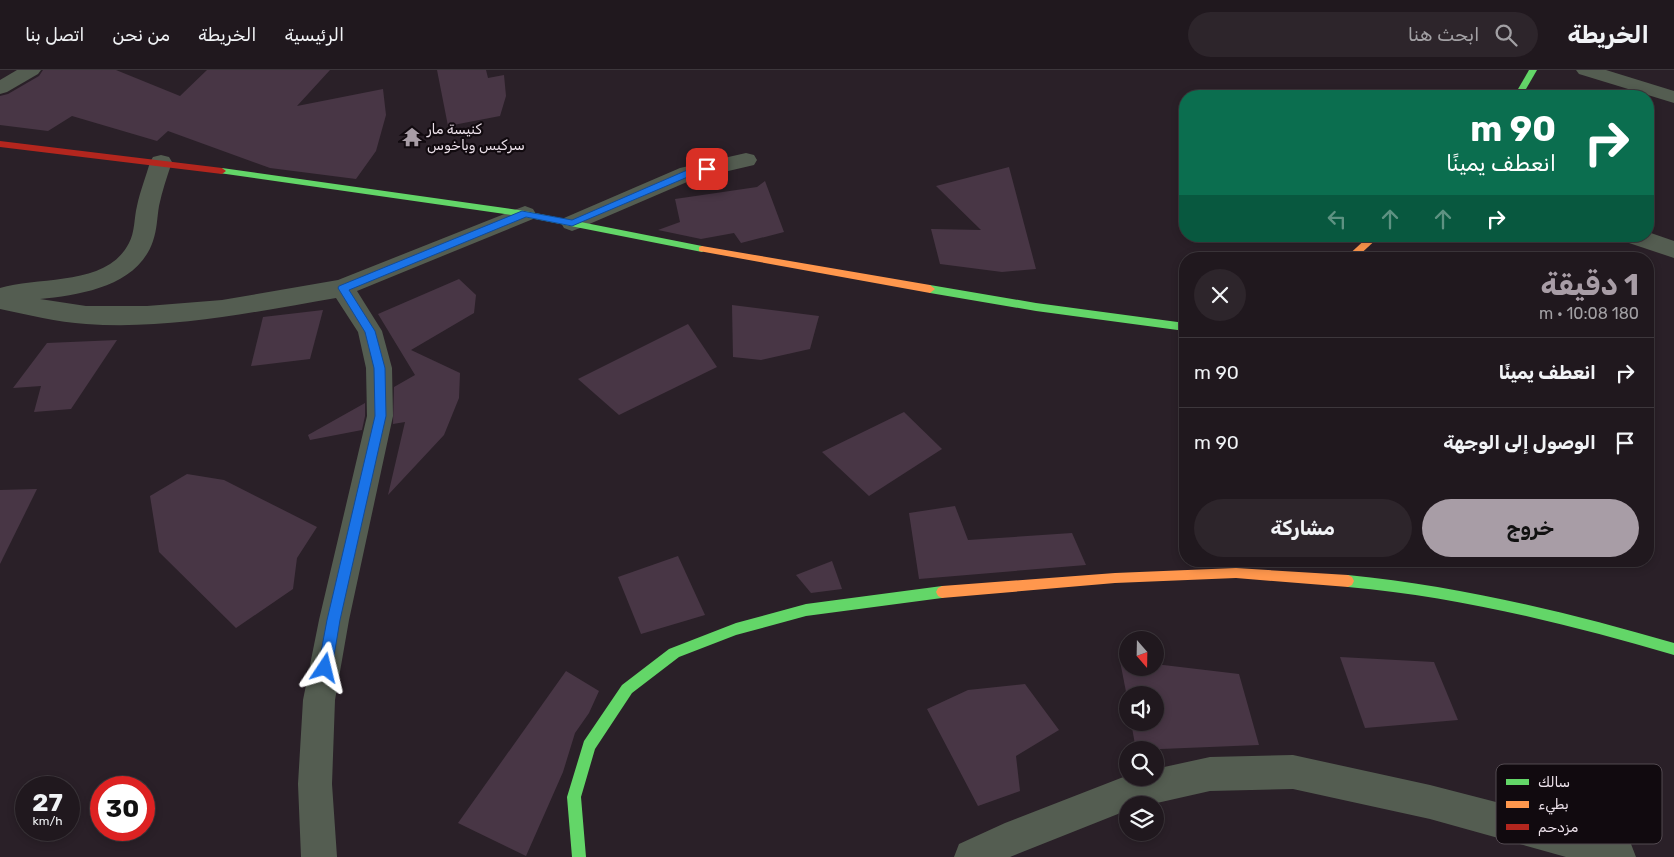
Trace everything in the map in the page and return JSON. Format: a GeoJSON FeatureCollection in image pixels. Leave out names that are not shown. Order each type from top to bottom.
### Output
{"type":"FeatureCollection","features":[{"type":"Feature","properties":{"kind":"main road"},"geometry":{"type":"LineString","coordinates":[[1521,90],[1533,70]]}},
{"type":"Feature","properties":{"kind":"main road"},"geometry":{"type":"LineString","coordinates":[[0,144],[161,162],[525,214],[728,254],[1027,306],[1179,325]]}},
{"type":"Feature","properties":{"kind":"main road"},"geometry":{"type":"LineString","coordinates":[[1357,252],[1368,242]]}},
{"type":"Feature","properties":{"kind":"main road"},"geometry":{"type":"LineString","coordinates":[[579,857],[574,797],[589,746],[627,689],[674,654],[736,628],[806,610],[947,591],[1115,578],[1236,572],[1377,583],[1506,604],[1609,630],[1674,649]]}},
{"type":"Feature","properties":{"kind":"street"},"geometry":{"type":"LineString","coordinates":[[0,88],[31,70]]}},
{"type":"Feature","properties":{"kind":"street"},"geometry":{"type":"LineString","coordinates":[[1586,70],[1651,90]]}},
{"type":"Feature","properties":{"kind":"street"},"geometry":{"type":"LineString","coordinates":[[1654,91],[1674,97]]}},
{"type":"Feature","properties":{"kind":"street"},"geometry":{"type":"LineString","coordinates":[[572,223],[688,173],[746,160]]}},
{"type":"Feature","properties":{"kind":"street"},"geometry":{"type":"LineString","coordinates":[[0,295],[91,281],[114,273],[131,260],[141,244],[150,195],[161,162]]}},
{"type":"Feature","properties":{"kind":"street"},"geometry":{"type":"LineString","coordinates":[[0,300],[38,308],[86,314],[147,315],[222,309],[342,288],[525,214]]}},
{"type":"Feature","properties":{"kind":"street"},"geometry":{"type":"LineString","coordinates":[[1651,242],[1674,250]]}},
{"type":"Feature","properties":{"kind":"street"},"geometry":{"type":"LineString","coordinates":[[319,857],[315,784],[319,700],[334,620],[380,416],[379,368],[370,331],[342,288]]}},
{"type":"Feature","properties":{"kind":"street"},"geometry":{"type":"LineString","coordinates":[[972,857],[1005,841],[1126,793],[1210,774],[1293,772],[1430,802],[1496,820]]}},
{"type":"Feature","properties":{"kind":"street"},"geometry":{"type":"LineString","coordinates":[[1580,844],[1618,857]]}},
{"type":"Feature","properties":{"kind":"building"},"geometry":{"type":"Polygon","coordinates":[[[43,70],[116,70],[180,96],[207,70],[330,70],[297,106],[383,89],[386,115],[376,151],[356,179],[270,168],[168,131],[157,141],[72,116],[48,131],[0,125],[0,96],[8,94],[39,76],[43,70]]]}},
{"type":"Feature","properties":{"kind":"building"},"geometry":{"type":"Polygon","coordinates":[[[437,70],[486,70],[488,78],[504,75],[506,96],[500,116],[448,126],[437,70]]]}},
{"type":"Feature","properties":{"kind":"building"},"geometry":{"type":"Polygon","coordinates":[[[1009,167],[1036,269],[1002,272],[940,264],[931,229],[981,230],[936,186],[1009,167]]]}},
{"type":"Feature","properties":{"kind":"building"},"geometry":{"type":"Polygon","coordinates":[[[765,181],[784,232],[741,243],[734,233],[701,239],[658,230],[680,222],[675,199],[757,187],[765,181]]]}},
{"type":"Feature","properties":{"kind":"building"},"geometry":{"type":"Polygon","coordinates":[[[459,279],[476,295],[474,313],[411,350],[460,373],[459,398],[444,435],[388,495],[405,422],[393,424],[394,387],[415,375],[378,314],[459,279]]]}},
{"type":"Feature","properties":{"kind":"building"},"geometry":{"type":"Polygon","coordinates":[[[732,305],[819,316],[810,349],[761,360],[733,357],[732,305]]]}},
{"type":"Feature","properties":{"kind":"building"},"geometry":{"type":"Polygon","coordinates":[[[323,310],[310,359],[251,366],[263,317],[323,310]]]}},
{"type":"Feature","properties":{"kind":"building"},"geometry":{"type":"Polygon","coordinates":[[[688,324],[717,367],[619,415],[578,379],[688,324]]]}},
{"type":"Feature","properties":{"kind":"building"},"geometry":{"type":"Polygon","coordinates":[[[117,340],[71,409],[34,412],[41,386],[13,388],[47,343],[117,340]]]}},
{"type":"Feature","properties":{"kind":"building"},"geometry":{"type":"Polygon","coordinates":[[[365,403],[362,430],[310,440],[308,435],[365,403]]]}},
{"type":"Feature","properties":{"kind":"building"},"geometry":{"type":"Polygon","coordinates":[[[904,412],[942,449],[869,496],[822,452],[904,412]]]}},
{"type":"Feature","properties":{"kind":"building"},"geometry":{"type":"Polygon","coordinates":[[[187,474],[224,480],[317,527],[297,558],[293,589],[236,628],[159,552],[150,496],[187,474]]]}},
{"type":"Feature","properties":{"kind":"building"},"geometry":{"type":"Polygon","coordinates":[[[37,489],[0,564],[0,490],[37,489]]]}},
{"type":"Feature","properties":{"kind":"building"},"geometry":{"type":"Polygon","coordinates":[[[955,506],[968,540],[1072,533],[1086,565],[919,579],[909,513],[955,506]]]}},
{"type":"Feature","properties":{"kind":"building"},"geometry":{"type":"Polygon","coordinates":[[[678,556],[705,615],[641,634],[618,577],[678,556]]]}},
{"type":"Feature","properties":{"kind":"building"},"geometry":{"type":"Polygon","coordinates":[[[832,561],[842,589],[811,593],[796,575],[832,561]]]}},
{"type":"Feature","properties":{"kind":"building"},"geometry":{"type":"Polygon","coordinates":[[[1340,657],[1434,662],[1458,720],[1365,728],[1340,657]]]}},
{"type":"Feature","properties":{"kind":"building"},"geometry":{"type":"Polygon","coordinates":[[[1164,665],[1239,674],[1259,745],[1164,749],[1164,741],[1134,741],[1133,731],[1164,731],[1164,686],[1125,686],[1123,676],[1164,676],[1164,665]]]}},
{"type":"Feature","properties":{"kind":"building"},"geometry":{"type":"Polygon","coordinates":[[[566,671],[599,691],[589,713],[575,733],[563,772],[526,856],[458,823],[566,671]]]}},
{"type":"Feature","properties":{"kind":"building"},"geometry":{"type":"Polygon","coordinates":[[[1025,684],[1059,730],[1016,756],[1020,791],[978,806],[927,709],[968,690],[1025,684]]]}},
{"type":"Feature","properties":{"kind":"traffic: fast"},"geometry":{"type":"LineString","coordinates":[[1521,90],[1533,70]]}},
{"type":"Feature","properties":{"kind":"traffic: fast"},"geometry":{"type":"LineString","coordinates":[[222,171],[525,214],[702,249]]}},
{"type":"Feature","properties":{"kind":"traffic: fast"},"geometry":{"type":"LineString","coordinates":[[930,289],[1036,307],[1179,326]]}},
{"type":"Feature","properties":{"kind":"traffic: fast"},"geometry":{"type":"LineString","coordinates":[[1348,581],[1431,591],[1513,606],[1594,626],[1674,649]]}},
{"type":"Feature","properties":{"kind":"traffic: fast"},"geometry":{"type":"LineString","coordinates":[[579,857],[574,797],[589,746],[627,689],[674,653],[736,629],[806,610],[942,592]]}},
{"type":"Feature","properties":{"kind":"traffic: slow"},"geometry":{"type":"LineString","coordinates":[[1357,252],[1368,242]]}},
{"type":"Feature","properties":{"kind":"traffic: slow"},"geometry":{"type":"LineString","coordinates":[[702,249],[930,289]]}},
{"type":"Feature","properties":{"kind":"traffic: slow"},"geometry":{"type":"LineString","coordinates":[[942,592],[1115,578],[1236,573],[1348,581]]}},
{"type":"Feature","properties":{"kind":"traffic: jam"},"geometry":{"type":"LineString","coordinates":[[0,144],[222,171]]}},
{"type":"Feature","properties":{"kind":"place","name":"كنيسة مار سركيس وباخوس"},"geometry":{"type":"Point","coordinates":[412,137]}},
{"type":"Feature","properties":{"kind":"route"},"geometry":{"type":"LineString","coordinates":[[325,668],[380,416],[379,368],[370,331],[342,288],[525,214],[572,223],[688,173],[707,169]]}}]}
